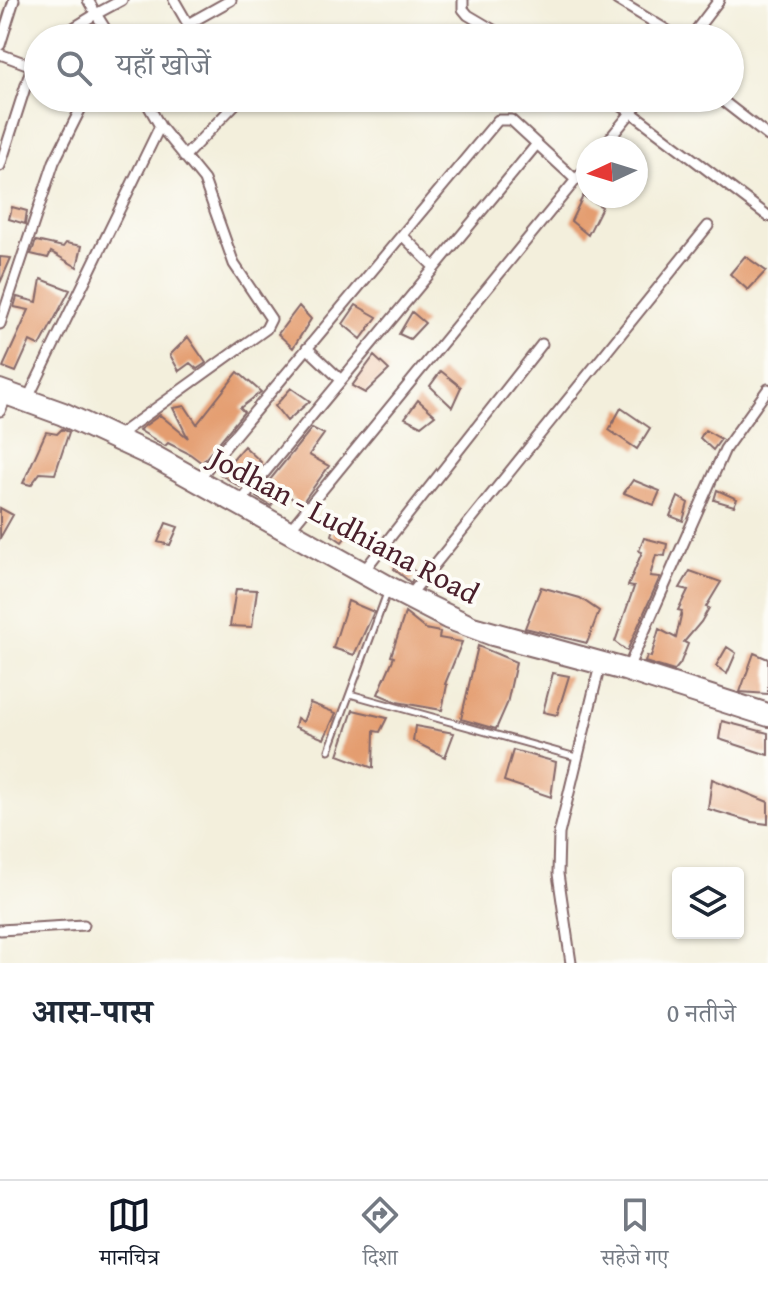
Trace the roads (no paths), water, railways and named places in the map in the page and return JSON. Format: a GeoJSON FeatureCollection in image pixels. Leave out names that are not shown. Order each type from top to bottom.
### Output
{"type":"FeatureCollection","features":[{"type":"Feature","properties":{"kind":"street"},"geometry":{"type":"LineString","coordinates":[[0,45],[14,0]]}},
{"type":"Feature","properties":{"kind":"street"},"geometry":{"type":"LineString","coordinates":[[88,0],[102,24]]}},
{"type":"Feature","properties":{"kind":"street"},"geometry":{"type":"LineString","coordinates":[[80,24],[122,0]]}},
{"type":"Feature","properties":{"kind":"street"},"geometry":{"type":"LineString","coordinates":[[174,0],[188,24],[231,0]]}},
{"type":"Feature","properties":{"kind":"street"},"geometry":{"type":"LineString","coordinates":[[463,0],[463,9],[468,15],[483,24]]}},
{"type":"Feature","properties":{"kind":"street"},"geometry":{"type":"LineString","coordinates":[[617,0],[657,24]]}},
{"type":"Feature","properties":{"kind":"street"},"geometry":{"type":"LineString","coordinates":[[701,24],[719,0]]}},
{"type":"Feature","properties":{"kind":"street"},"geometry":{"type":"LineString","coordinates":[[0,54],[24,63]]}},
{"type":"Feature","properties":{"kind":"street"},"geometry":{"type":"LineString","coordinates":[[0,166],[24,91]]}},
{"type":"Feature","properties":{"kind":"street"},"geometry":{"type":"LineString","coordinates":[[0,324],[54,162],[79,112]]}},
{"type":"Feature","properties":{"kind":"street"},"geometry":{"type":"LineString","coordinates":[[120,434],[270,325],[268,312],[242,279],[231,257],[208,186],[152,112]]}},
{"type":"Feature","properties":{"kind":"street"},"geometry":{"type":"LineString","coordinates":[[184,157],[227,112]]}},
{"type":"Feature","properties":{"kind":"street"},"geometry":{"type":"LineString","coordinates":[[612,136],[631,112],[768,216]]}},
{"type":"Feature","properties":{"kind":"street"},"geometry":{"type":"LineString","coordinates":[[737,112],[768,136]]}},
{"type":"Feature","properties":{"kind":"street"},"geometry":{"type":"LineString","coordinates":[[200,477],[498,120],[511,120],[576,180],[292,527]]}},
{"type":"Feature","properties":{"kind":"street"},"geometry":{"type":"LineString","coordinates":[[29,396],[160,126]]}},
{"type":"Feature","properties":{"kind":"street"},"geometry":{"type":"LineString","coordinates":[[242,500],[537,144]]}},
{"type":"Feature","properties":{"kind":"street"},"geometry":{"type":"LineString","coordinates":[[411,594],[708,226]]}},
{"type":"Feature","properties":{"kind":"street"},"geometry":{"type":"LineString","coordinates":[[402,235],[434,267]]}},
{"type":"Feature","properties":{"kind":"street"},"geometry":{"type":"LineString","coordinates":[[366,568],[542,344]]}},
{"type":"Feature","properties":{"kind":"street"},"geometry":{"type":"LineString","coordinates":[[307,348],[340,379]]}},
{"type":"Feature","properties":{"kind":"street"},"geometry":{"type":"LineString","coordinates":[[629,666],[725,449],[768,389]]}},
{"type":"Feature","properties":{"kind":"street"},"geometry":{"type":"LineString","coordinates":[[0,411],[2,393]]}},
{"type":"Feature","properties":{"kind":"street","name":"Jodhan - Ludhiana Road"},"geometry":{"type":"LineString","coordinates":[[2,393],[29,396],[120,434],[411,594],[473,623],[768,720]]}},
{"type":"Feature","properties":{"kind":"street","name":"Jodhan - Ludhiana Road"},"geometry":{"type":"LineString","coordinates":[[2,393],[153,461],[446,622],[492,639],[600,663],[629,666],[768,710]]}},
{"type":"Feature","properties":{"kind":"street"},"geometry":{"type":"LineString","coordinates":[[571,963],[558,854],[562,816],[600,663]]}},
{"type":"Feature","properties":{"kind":"street"},"geometry":{"type":"LineString","coordinates":[[0,930],[84,925]]}},
{"type":"Feature","properties":{"kind":"lane"},"geometry":{"type":"LineString","coordinates":[[329,750],[388,592]]}},
{"type":"Feature","properties":{"kind":"lane"},"geometry":{"type":"LineString","coordinates":[[350,694],[576,757]]}}]}
